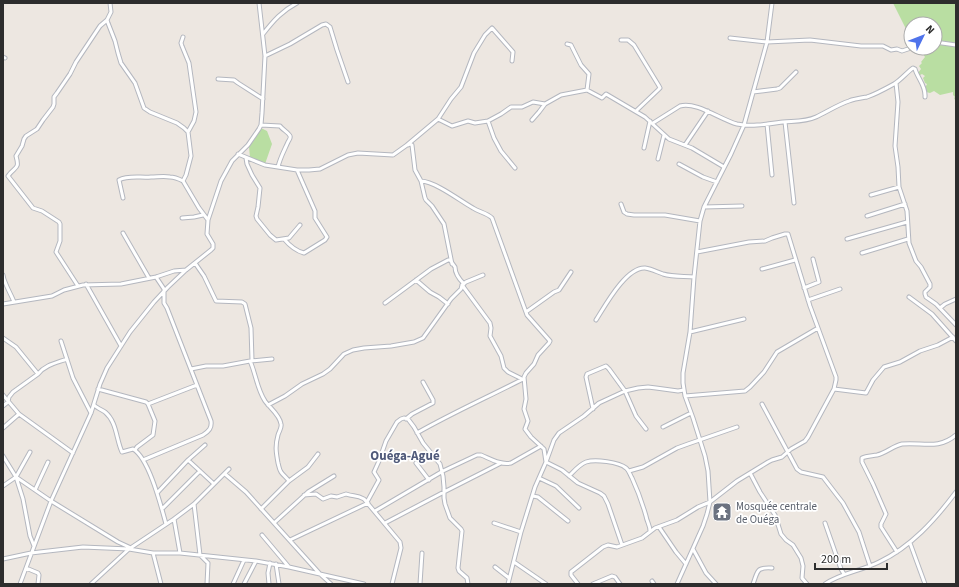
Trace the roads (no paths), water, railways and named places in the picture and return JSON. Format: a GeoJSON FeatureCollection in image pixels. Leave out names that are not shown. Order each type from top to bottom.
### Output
{"type":"FeatureCollection","features":[{"type":"Feature","properties":{"kind":"street"},"geometry":{"type":"LineString","coordinates":[[78,286],[56,252],[60,241],[59,222],[42,210],[33,208],[8,176],[17,166],[18,163],[16,156],[24,139],[26,136],[37,130],[53,107],[54,97],[70,74],[76,62],[100,26],[107,20],[111,12],[110,3]]}},
{"type":"Feature","properties":{"kind":"street"},"geometry":{"type":"LineString","coordinates":[[20,584],[51,501],[94,406],[98,389],[107,368],[130,332],[154,302],[186,270],[213,248],[213,244],[207,234],[208,220],[223,176],[232,161],[253,138],[261,125],[265,56],[259,3]]}},
{"type":"Feature","properties":{"kind":"street"},"geometry":{"type":"LineString","coordinates":[[263,34],[280,14],[297,3]]}},
{"type":"Feature","properties":{"kind":"street"},"geometry":{"type":"LineString","coordinates":[[677,584],[693,549],[707,514],[710,502],[708,471],[705,456],[685,396],[683,373],[690,332],[700,221],[704,207],[744,125],[767,42],[772,3]]}},
{"type":"Feature","properties":{"kind":"street"},"geometry":{"type":"LineString","coordinates":[[107,20],[121,63],[135,83],[144,108],[177,123],[188,132]]}},
{"type":"Feature","properties":{"kind":"street"},"geometry":{"type":"LineString","coordinates":[[265,56],[326,24],[330,27],[348,82]]}},
{"type":"Feature","properties":{"kind":"street"},"geometry":{"type":"LineString","coordinates":[[238,154],[265,165],[297,170],[320,169],[348,155],[358,153],[394,155],[438,119],[461,87],[474,53],[485,35],[492,28],[513,52],[512,61]]}},
{"type":"Feature","properties":{"kind":"street"},"geometry":{"type":"LineString","coordinates":[[182,38],[181,43],[189,63],[196,112],[194,121],[188,132],[191,156],[186,175],[183,180]]}},
{"type":"Feature","properties":{"kind":"street"},"geometry":{"type":"LineString","coordinates":[[730,38],[767,42],[810,40],[861,46],[883,46],[891,50],[903,50]]}},
{"type":"Feature","properties":{"kind":"street"},"geometry":{"type":"LineString","coordinates":[[621,40],[628,40],[634,45],[660,86],[660,88],[636,111]]}},
{"type":"Feature","properties":{"kind":"street"},"geometry":{"type":"LineString","coordinates":[[943,43],[956,45]]}},
{"type":"Feature","properties":{"kind":"street"},"geometry":{"type":"LineString","coordinates":[[567,44],[571,45],[581,65],[589,74],[588,90]]}},
{"type":"Feature","properties":{"kind":"street"},"geometry":{"type":"LineString","coordinates":[[644,148],[652,122],[684,105],[708,111],[727,120],[744,125],[806,121],[816,118],[850,100],[876,94],[901,80],[911,69],[914,68],[925,88],[925,97]]}},
{"type":"Feature","properties":{"kind":"street"},"geometry":{"type":"LineString","coordinates":[[753,92],[777,90],[796,72]]}},
{"type":"Feature","properties":{"kind":"street"},"geometry":{"type":"LineString","coordinates":[[218,79],[234,80],[263,99]]}},
{"type":"Feature","properties":{"kind":"street"},"geometry":{"type":"LineString","coordinates":[[896,83],[898,102],[895,146],[899,187],[905,204],[908,240],[916,261],[930,284],[930,287],[925,292],[926,297],[940,308],[956,325]]}},
{"type":"Feature","properties":{"kind":"street"},"geometry":{"type":"LineString","coordinates":[[532,120],[545,104],[561,95],[588,90],[602,98],[606,94],[652,122],[673,142],[692,148],[724,167]]}},
{"type":"Feature","properties":{"kind":"street"},"geometry":{"type":"LineString","coordinates":[[438,119],[452,126],[468,122],[475,123],[488,121],[511,107],[522,107],[533,102],[545,104]]}},
{"type":"Feature","properties":{"kind":"street"},"geometry":{"type":"LineString","coordinates":[[684,145],[708,111]]}},
{"type":"Feature","properties":{"kind":"street"},"geometry":{"type":"LineString","coordinates":[[488,121],[500,151],[514,168]]}},
{"type":"Feature","properties":{"kind":"street"},"geometry":{"type":"LineString","coordinates":[[785,122],[794,203]]}},
{"type":"Feature","properties":{"kind":"street"},"geometry":{"type":"LineString","coordinates":[[767,124],[772,175]]}},
{"type":"Feature","properties":{"kind":"street"},"geometry":{"type":"LineString","coordinates":[[261,125],[280,126],[289,134],[290,137],[278,167]]}},
{"type":"Feature","properties":{"kind":"street"},"geometry":{"type":"LineString","coordinates":[[658,159],[664,135]]}},
{"type":"Feature","properties":{"kind":"street"},"geometry":{"type":"LineString","coordinates":[[407,145],[412,145],[415,170],[421,181],[426,200],[444,224],[452,264]]}},
{"type":"Feature","properties":{"kind":"street"},"geometry":{"type":"LineString","coordinates":[[246,158],[247,164],[260,188],[256,218],[274,239],[278,240],[289,238],[300,225]]}},
{"type":"Feature","properties":{"kind":"street"},"geometry":{"type":"LineString","coordinates":[[679,164],[717,182]]}},
{"type":"Feature","properties":{"kind":"street"},"geometry":{"type":"LineString","coordinates":[[284,239],[291,246],[304,253],[327,237],[315,218],[315,211],[297,170]]}},
{"type":"Feature","properties":{"kind":"street"},"geometry":{"type":"LineString","coordinates":[[123,198],[119,180],[120,178],[150,178],[167,176],[183,180]]}},
{"type":"Feature","properties":{"kind":"street"},"geometry":{"type":"LineString","coordinates":[[183,180],[203,215],[208,220]]}},
{"type":"Feature","properties":{"kind":"street"},"geometry":{"type":"LineString","coordinates":[[417,432],[523,379],[534,364],[538,355],[550,342],[526,312],[492,218],[430,183],[421,181]]}},
{"type":"Feature","properties":{"kind":"street"},"geometry":{"type":"LineString","coordinates":[[871,195],[899,187]]}},
{"type":"Feature","properties":{"kind":"street"},"geometry":{"type":"LineString","coordinates":[[621,204],[624,212],[627,214],[665,215],[700,221]]}},
{"type":"Feature","properties":{"kind":"street"},"geometry":{"type":"LineString","coordinates":[[867,216],[905,204]]}},
{"type":"Feature","properties":{"kind":"street"},"geometry":{"type":"LineString","coordinates":[[704,207],[742,206]]}},
{"type":"Feature","properties":{"kind":"street"},"geometry":{"type":"LineString","coordinates":[[182,218],[203,215]]}},
{"type":"Feature","properties":{"kind":"street"},"geometry":{"type":"LineString","coordinates":[[847,239],[907,222]]}},
{"type":"Feature","properties":{"kind":"street"},"geometry":{"type":"LineString","coordinates":[[123,233],[149,278]]}},
{"type":"Feature","properties":{"kind":"street"},"geometry":{"type":"LineString","coordinates":[[577,584],[571,575],[571,572],[604,547],[608,545],[617,547],[642,538],[650,531],[677,520],[698,507],[710,502],[737,481],[768,462],[782,457],[808,437],[834,389],[836,376],[808,300],[788,234],[765,241],[749,242],[697,252]]}},
{"type":"Feature","properties":{"kind":"street"},"geometry":{"type":"LineString","coordinates":[[862,253],[908,240]]}},
{"type":"Feature","properties":{"kind":"street"},"geometry":{"type":"LineString","coordinates":[[804,288],[819,282],[813,259]]}},
{"type":"Feature","properties":{"kind":"street"},"geometry":{"type":"LineString","coordinates":[[385,303],[431,269],[450,260],[455,267],[456,275],[490,323],[490,336],[501,356],[504,368],[508,372],[523,379]]}},
{"type":"Feature","properties":{"kind":"street"},"geometry":{"type":"LineString","coordinates":[[762,269],[795,260]]}},
{"type":"Feature","properties":{"kind":"street"},"geometry":{"type":"LineString","coordinates":[[195,263],[204,276],[216,301],[242,302],[245,304],[251,328],[251,361],[260,391],[266,402],[282,422],[278,433],[276,456],[282,473],[289,481]]}},
{"type":"Feature","properties":{"kind":"street"},"geometry":{"type":"LineString","coordinates":[[596,320],[621,283],[627,277],[642,268],[648,268],[671,276],[694,276]]}},
{"type":"Feature","properties":{"kind":"street"},"geometry":{"type":"LineString","coordinates":[[3,304],[52,296],[64,290],[86,284],[121,284],[156,277],[174,271],[186,270]]}},
{"type":"Feature","properties":{"kind":"street"},"geometry":{"type":"LineString","coordinates":[[526,312],[559,290],[571,272]]}},
{"type":"Feature","properties":{"kind":"street"},"geometry":{"type":"LineString","coordinates":[[3,275],[5,285],[14,302]]}},
{"type":"Feature","properties":{"kind":"street"},"geometry":{"type":"LineString","coordinates":[[268,404],[323,374],[330,369],[340,357],[353,350],[391,346],[423,338],[463,285],[466,282],[483,275]]}},
{"type":"Feature","properties":{"kind":"street"},"geometry":{"type":"LineString","coordinates":[[142,460],[203,435],[209,431],[212,426],[164,303],[164,289],[156,277]]}},
{"type":"Feature","properties":{"kind":"street"},"geometry":{"type":"LineString","coordinates":[[416,280],[448,304]]}},
{"type":"Feature","properties":{"kind":"street"},"geometry":{"type":"LineString","coordinates":[[86,284],[121,346]]}},
{"type":"Feature","properties":{"kind":"street"},"geometry":{"type":"LineString","coordinates":[[808,300],[840,289]]}},
{"type":"Feature","properties":{"kind":"street"},"geometry":{"type":"LineString","coordinates":[[910,298],[932,314],[956,341]]}},
{"type":"Feature","properties":{"kind":"street"},"geometry":{"type":"LineString","coordinates":[[940,308],[956,299]]}},
{"type":"Feature","properties":{"kind":"street"},"geometry":{"type":"LineString","coordinates":[[154,302],[160,301],[164,303]]}},
{"type":"Feature","properties":{"kind":"street"},"geometry":{"type":"LineString","coordinates":[[690,332],[744,319]]}},
{"type":"Feature","properties":{"kind":"street"},"geometry":{"type":"LineString","coordinates":[[685,396],[745,391],[764,372],[777,352],[818,328]]}},
{"type":"Feature","properties":{"kind":"street"},"geometry":{"type":"LineString","coordinates":[[834,389],[866,393],[873,380],[884,367],[900,362],[920,351],[938,345],[953,337]]}},
{"type":"Feature","properties":{"kind":"street"},"geometry":{"type":"LineString","coordinates":[[3,338],[16,347],[38,374]]}},
{"type":"Feature","properties":{"kind":"street"},"geometry":{"type":"LineString","coordinates":[[61,341],[73,378],[91,413]]}},
{"type":"Feature","properties":{"kind":"street"},"geometry":{"type":"LineString","coordinates":[[3,406],[8,402],[9,397],[13,392],[38,374],[41,370],[47,366],[67,359]]}},
{"type":"Feature","properties":{"kind":"street"},"geometry":{"type":"LineString","coordinates":[[191,369],[272,359]]}},
{"type":"Feature","properties":{"kind":"street"},"geometry":{"type":"LineString","coordinates":[[593,409],[586,376],[587,374],[602,367],[608,367],[625,391],[636,416],[646,429]]}},
{"type":"Feature","properties":{"kind":"street"},"geometry":{"type":"LineString","coordinates":[[523,379],[526,396],[524,408],[528,421],[525,429],[545,451],[546,462]]}},
{"type":"Feature","properties":{"kind":"street"},"geometry":{"type":"LineString","coordinates":[[290,540],[367,502],[379,480],[374,472],[386,441],[397,422],[401,419],[406,419],[433,402],[423,382]]}},
{"type":"Feature","properties":{"kind":"street"},"geometry":{"type":"LineString","coordinates":[[148,404],[197,386]]}},
{"type":"Feature","properties":{"kind":"street"},"geometry":{"type":"LineString","coordinates":[[508,584],[521,532],[539,478],[554,440],[559,433],[603,401],[625,391],[638,388],[656,388],[678,391],[684,390]]}},
{"type":"Feature","properties":{"kind":"street"},"geometry":{"type":"LineString","coordinates":[[98,389],[146,402],[148,404],[155,421],[153,435],[137,447],[136,450]]}},
{"type":"Feature","properties":{"kind":"street"},"geometry":{"type":"LineString","coordinates":[[3,395],[19,414],[73,453]]}},
{"type":"Feature","properties":{"kind":"street"},"geometry":{"type":"LineString","coordinates":[[762,404],[798,469],[801,472],[823,477],[843,503],[859,532],[870,566]]}},
{"type":"Feature","properties":{"kind":"street"},"geometry":{"type":"LineString","coordinates":[[94,406],[105,412],[113,422],[122,452],[133,449],[136,450]]}},
{"type":"Feature","properties":{"kind":"street"},"geometry":{"type":"LineString","coordinates":[[663,427],[691,413]]}},
{"type":"Feature","properties":{"kind":"street"},"geometry":{"type":"LineString","coordinates":[[3,428],[19,414]]}},
{"type":"Feature","properties":{"kind":"street"},"geometry":{"type":"LineString","coordinates":[[406,419],[410,421],[423,443],[439,461],[443,471],[444,501],[451,520],[462,530],[458,568],[459,571],[467,578],[468,584]]}},
{"type":"Feature","properties":{"kind":"street"},"geometry":{"type":"LineString","coordinates":[[629,471],[643,467],[677,448],[737,427]]}},
{"type":"Feature","properties":{"kind":"street"},"geometry":{"type":"LineString","coordinates":[[897,552],[882,530],[881,524],[886,514],[862,462],[862,458],[880,454],[904,444],[933,445],[943,443],[956,435]]}},
{"type":"Feature","properties":{"kind":"street"},"geometry":{"type":"LineString","coordinates":[[157,493],[205,444]]}},
{"type":"Feature","properties":{"kind":"street"},"geometry":{"type":"LineString","coordinates":[[375,511],[443,471],[477,455],[506,464],[541,446]]}},
{"type":"Feature","properties":{"kind":"street"},"geometry":{"type":"LineString","coordinates":[[136,450],[150,474],[166,524]]}},
{"type":"Feature","properties":{"kind":"street"},"geometry":{"type":"LineString","coordinates":[[3,486],[16,477],[30,452]]}},
{"type":"Feature","properties":{"kind":"street"},"geometry":{"type":"LineString","coordinates":[[262,509],[289,481],[308,467],[318,454]]}},
{"type":"Feature","properties":{"kind":"street"},"geometry":{"type":"LineString","coordinates":[[3,456],[16,477],[24,499],[30,536],[34,546]]}},
{"type":"Feature","properties":{"kind":"street"},"geometry":{"type":"LineString","coordinates":[[188,460],[214,484]]}},
{"type":"Feature","properties":{"kind":"street"},"geometry":{"type":"LineString","coordinates":[[570,476],[587,462],[601,461],[614,463],[625,467],[629,471],[640,496],[650,531]]}},
{"type":"Feature","properties":{"kind":"street"},"geometry":{"type":"LineString","coordinates":[[35,490],[48,462]]}},
{"type":"Feature","properties":{"kind":"street"},"geometry":{"type":"LineString","coordinates":[[546,462],[562,470],[578,483],[600,493],[605,498],[622,545]]}},
{"type":"Feature","properties":{"kind":"street"},"geometry":{"type":"LineString","coordinates":[[416,463],[429,480]]}},
{"type":"Feature","properties":{"kind":"street"},"geometry":{"type":"LineString","coordinates":[[385,523],[501,463]]}},
{"type":"Feature","properties":{"kind":"street"},"geometry":{"type":"LineString","coordinates":[[92,584],[130,548],[194,504],[230,469]]}},
{"type":"Feature","properties":{"kind":"street"},"geometry":{"type":"LineString","coordinates":[[162,509],[200,471]]}},
{"type":"Feature","properties":{"kind":"street"},"geometry":{"type":"LineString","coordinates":[[750,473],[775,515],[781,534],[795,547],[801,558],[803,566],[802,578],[807,584]]}},
{"type":"Feature","properties":{"kind":"street"},"geometry":{"type":"LineString","coordinates":[[225,474],[246,492],[320,574],[331,584]]}},
{"type":"Feature","properties":{"kind":"street"},"geometry":{"type":"LineString","coordinates":[[274,522],[304,495],[334,476]]}},
{"type":"Feature","properties":{"kind":"street"},"geometry":{"type":"LineString","coordinates":[[16,477],[51,501],[130,548]]}},
{"type":"Feature","properties":{"kind":"street"},"geometry":{"type":"LineString","coordinates":[[539,478],[556,486],[579,508]]}},
{"type":"Feature","properties":{"kind":"street"},"geometry":{"type":"LineString","coordinates":[[825,584],[844,574],[880,562],[910,543],[940,512],[956,492]]}},
{"type":"Feature","properties":{"kind":"street"},"geometry":{"type":"LineString","coordinates":[[304,495],[316,494],[323,499],[331,496],[337,497],[346,494],[359,496],[367,502],[401,544],[392,584]]}},
{"type":"Feature","properties":{"kind":"street"},"geometry":{"type":"LineString","coordinates":[[533,496],[538,497],[568,521]]}},
{"type":"Feature","properties":{"kind":"street"},"geometry":{"type":"LineString","coordinates":[[194,504],[200,555],[208,564],[207,584]]}},
{"type":"Feature","properties":{"kind":"street"},"geometry":{"type":"LineString","coordinates":[[174,519],[180,554]]}},
{"type":"Feature","properties":{"kind":"street"},"geometry":{"type":"LineString","coordinates":[[825,523],[844,574]]}},
{"type":"Feature","properties":{"kind":"street"},"geometry":{"type":"LineString","coordinates":[[494,524],[521,532]]}},
{"type":"Feature","properties":{"kind":"street"},"geometry":{"type":"LineString","coordinates":[[659,527],[686,564]]}},
{"type":"Feature","properties":{"kind":"street"},"geometry":{"type":"LineString","coordinates":[[262,535],[289,567]]}},
{"type":"Feature","properties":{"kind":"street"},"geometry":{"type":"LineString","coordinates":[[910,543],[925,584]]}},
{"type":"Feature","properties":{"kind":"street"},"geometry":{"type":"LineString","coordinates":[[3,559],[31,553],[83,548],[130,548],[153,553],[167,552],[270,563],[364,584]]}},
{"type":"Feature","properties":{"kind":"street"},"geometry":{"type":"LineString","coordinates":[[693,549],[706,573],[716,584]]}},
{"type":"Feature","properties":{"kind":"street"},"geometry":{"type":"LineString","coordinates":[[153,553],[161,584]]}},
{"type":"Feature","properties":{"kind":"street"},"geometry":{"type":"LineString","coordinates":[[420,584],[422,553]]}},
{"type":"Feature","properties":{"kind":"street"},"geometry":{"type":"LineString","coordinates":[[233,584],[244,560]]}},
{"type":"Feature","properties":{"kind":"street"},"geometry":{"type":"LineString","coordinates":[[244,584],[256,561]]}},
{"type":"Feature","properties":{"kind":"street"},"geometry":{"type":"LineString","coordinates":[[514,562],[546,584]]}},
{"type":"Feature","properties":{"kind":"street"},"geometry":{"type":"LineString","coordinates":[[269,584],[268,572],[270,563]]}},
{"type":"Feature","properties":{"kind":"street"},"geometry":{"type":"LineString","coordinates":[[276,564],[278,584]]}},
{"type":"Feature","properties":{"kind":"street"},"geometry":{"type":"LineString","coordinates":[[495,567],[510,578]]}},
{"type":"Feature","properties":{"kind":"street"},"geometry":{"type":"LineString","coordinates":[[753,584],[760,569],[765,567],[772,568]]}},
{"type":"Feature","properties":{"kind":"street"},"geometry":{"type":"LineString","coordinates":[[26,568],[38,573],[38,584]]}},
{"type":"Feature","properties":{"kind":"street"},"geometry":{"type":"LineString","coordinates":[[593,584],[612,576],[615,577],[620,584]]}},
{"type":"Feature","properties":{"kind":"place","name":"Mosquée centrale de Ouéga"},"geometry":{"type":"Point","coordinates":[722,512]}},
{"type":"Feature","properties":{"kind":"district","name":"Ouéga-Agué"},"geometry":{"type":"Point","coordinates":[405,455]}}]}
